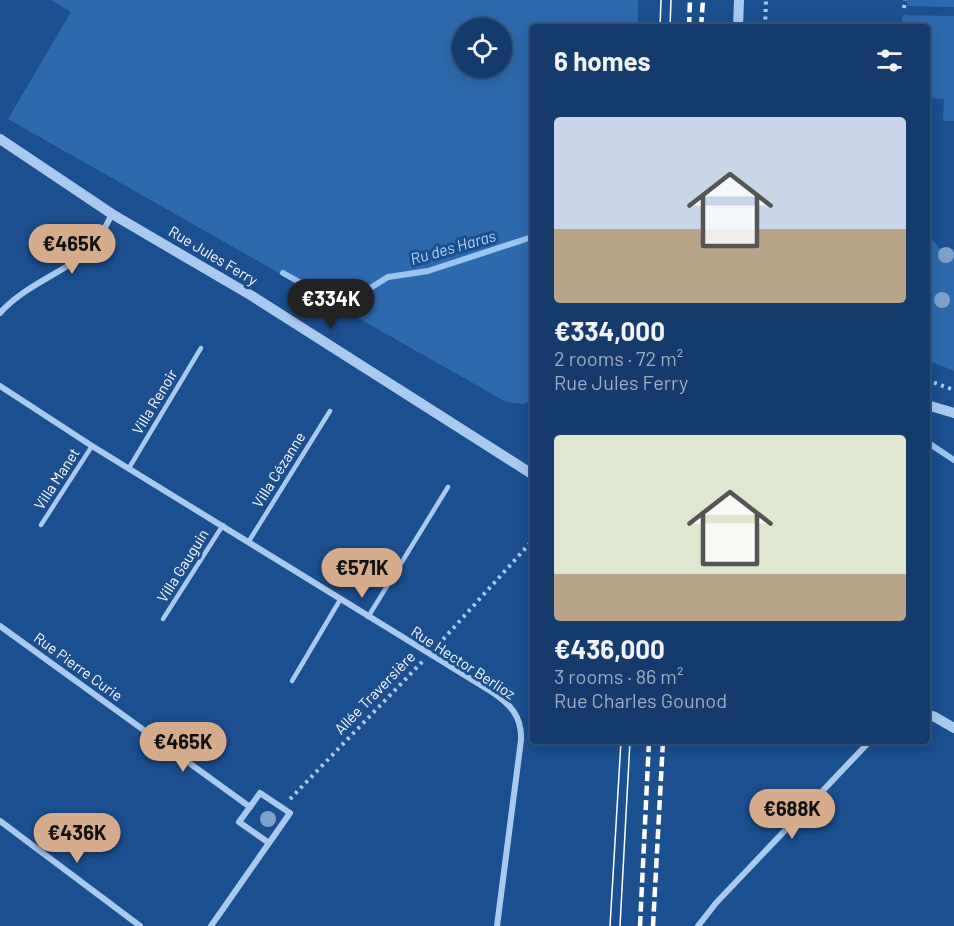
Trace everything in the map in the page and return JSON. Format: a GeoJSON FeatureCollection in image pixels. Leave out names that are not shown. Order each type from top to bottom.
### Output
{"type":"FeatureCollection","features":[{"type":"Feature","properties":{"kind":"street"},"geometry":{"type":"LineString","coordinates":[[738,24],[739,0]]}},
{"type":"Feature","properties":{"kind":"street","name":"Rue Jules Ferry"},"geometry":{"type":"LineString","coordinates":[[0,139],[112,214],[252,296],[530,473]]}},
{"type":"Feature","properties":{"kind":"street"},"geometry":{"type":"LineString","coordinates":[[0,313],[15,297],[85,253],[100,238],[112,214]]}},
{"type":"Feature","properties":{"kind":"street","name":"Rue Hector Berlioz"},"geometry":{"type":"LineString","coordinates":[[0,386],[92,446],[249,541],[511,706],[520,723],[521,740],[497,926]]}},
{"type":"Feature","properties":{"kind":"street"},"geometry":{"type":"LineString","coordinates":[[930,406],[954,413]]}},
{"type":"Feature","properties":{"kind":"street","name":"Rue Pierre Curie"},"geometry":{"type":"LineString","coordinates":[[0,626],[250,807]]}},
{"type":"Feature","properties":{"kind":"street"},"geometry":{"type":"LineString","coordinates":[[930,715],[954,728]]}},
{"type":"Feature","properties":{"kind":"street"},"geometry":{"type":"LineString","coordinates":[[698,926],[716,903],[867,744]]}},
{"type":"Feature","properties":{"kind":"street"},"geometry":{"type":"LineString","coordinates":[[211,926],[290,813],[260,793],[239,822],[268,843]]}},
{"type":"Feature","properties":{"kind":"street"},"geometry":{"type":"LineString","coordinates":[[0,821],[140,926]]}},
{"type":"Feature","properties":{"kind":"lane","name":"Villa Renoir"},"geometry":{"type":"LineString","coordinates":[[129,468],[201,348]]}},
{"type":"Feature","properties":{"kind":"lane","name":"Villa Cézanne"},"geometry":{"type":"LineString","coordinates":[[249,541],[330,411]]}},
{"type":"Feature","properties":{"kind":"lane","name":"Villa Manet"},"geometry":{"type":"LineString","coordinates":[[41,525],[92,446]]}},
{"type":"Feature","properties":{"kind":"lane"},"geometry":{"type":"LineString","coordinates":[[368,617],[448,487]]}},
{"type":"Feature","properties":{"kind":"lane","name":"Villa Gauguin"},"geometry":{"type":"LineString","coordinates":[[163,619],[223,525]]}},
{"type":"Feature","properties":{"kind":"lane"},"geometry":{"type":"LineString","coordinates":[[292,681],[340,600]]}},
{"type":"Feature","properties":{"kind":"path"},"geometry":{"type":"LineString","coordinates":[[765,24],[766,0]]}},
{"type":"Feature","properties":{"kind":"path"},"geometry":{"type":"LineString","coordinates":[[904,0],[904,8]]}},
{"type":"Feature","properties":{"kind":"path"},"geometry":{"type":"LineString","coordinates":[[930,381],[954,390]]}},
{"type":"Feature","properties":{"kind":"path","name":"Allée Traversière"},"geometry":{"type":"LineString","coordinates":[[281,808],[430,654],[530,543]]}},
{"type":"Feature","properties":{"kind":"shaded area"},"geometry":{"type":"Polygon","coordinates":[[[51,0],[638,0],[638,24],[530,24],[530,401],[524,404],[506,402],[8,119],[71,12],[51,0]]]}},
{"type":"Feature","properties":{"kind":"shaded area"},"geometry":{"type":"Polygon","coordinates":[[[907,0],[954,0],[954,7],[907,6],[907,0]]]}},
{"type":"Feature","properties":{"kind":"shaded area"},"geometry":{"type":"Polygon","coordinates":[[[903,15],[954,16],[954,121],[943,121],[944,99],[930,98],[930,24],[901,24],[903,15]]]}},
{"type":"Feature","properties":{"kind":"shaded area"},"geometry":{"type":"Polygon","coordinates":[[[930,237],[939,248],[954,249],[954,371],[930,361],[930,237]]]}},
{"type":"Feature","properties":{"kind":"waterway","name":"Ru des Haras"},"geometry":{"type":"LineString","coordinates":[[283,273],[317,292],[354,298],[388,277],[428,271],[530,238]]}},
{"type":"Feature","properties":{"kind":"waterway","name":"Ru des Haras"},"geometry":{"type":"LineString","coordinates":[[930,444],[954,460]]}},
{"type":"Feature","properties":{"kind":"tram line"},"geometry":{"type":"LineString","coordinates":[[660,24],[661,0]]}},
{"type":"Feature","properties":{"kind":"tram line"},"geometry":{"type":"LineString","coordinates":[[670,24],[671,0]]}},
{"type":"Feature","properties":{"kind":"tram line"},"geometry":{"type":"LineString","coordinates":[[610,926],[621,744]]}},
{"type":"Feature","properties":{"kind":"tram line"},"geometry":{"type":"LineString","coordinates":[[620,926],[630,744]]}},
{"type":"Feature","properties":{"kind":"railway"},"geometry":{"type":"LineString","coordinates":[[689,24],[690,0]]}},
{"type":"Feature","properties":{"kind":"railway"},"geometry":{"type":"LineString","coordinates":[[701,24],[703,0]]}},
{"type":"Feature","properties":{"kind":"railway"},"geometry":{"type":"LineString","coordinates":[[640,926],[649,744]]}},
{"type":"Feature","properties":{"kind":"railway"},"geometry":{"type":"LineString","coordinates":[[653,926],[663,744]]}}]}
